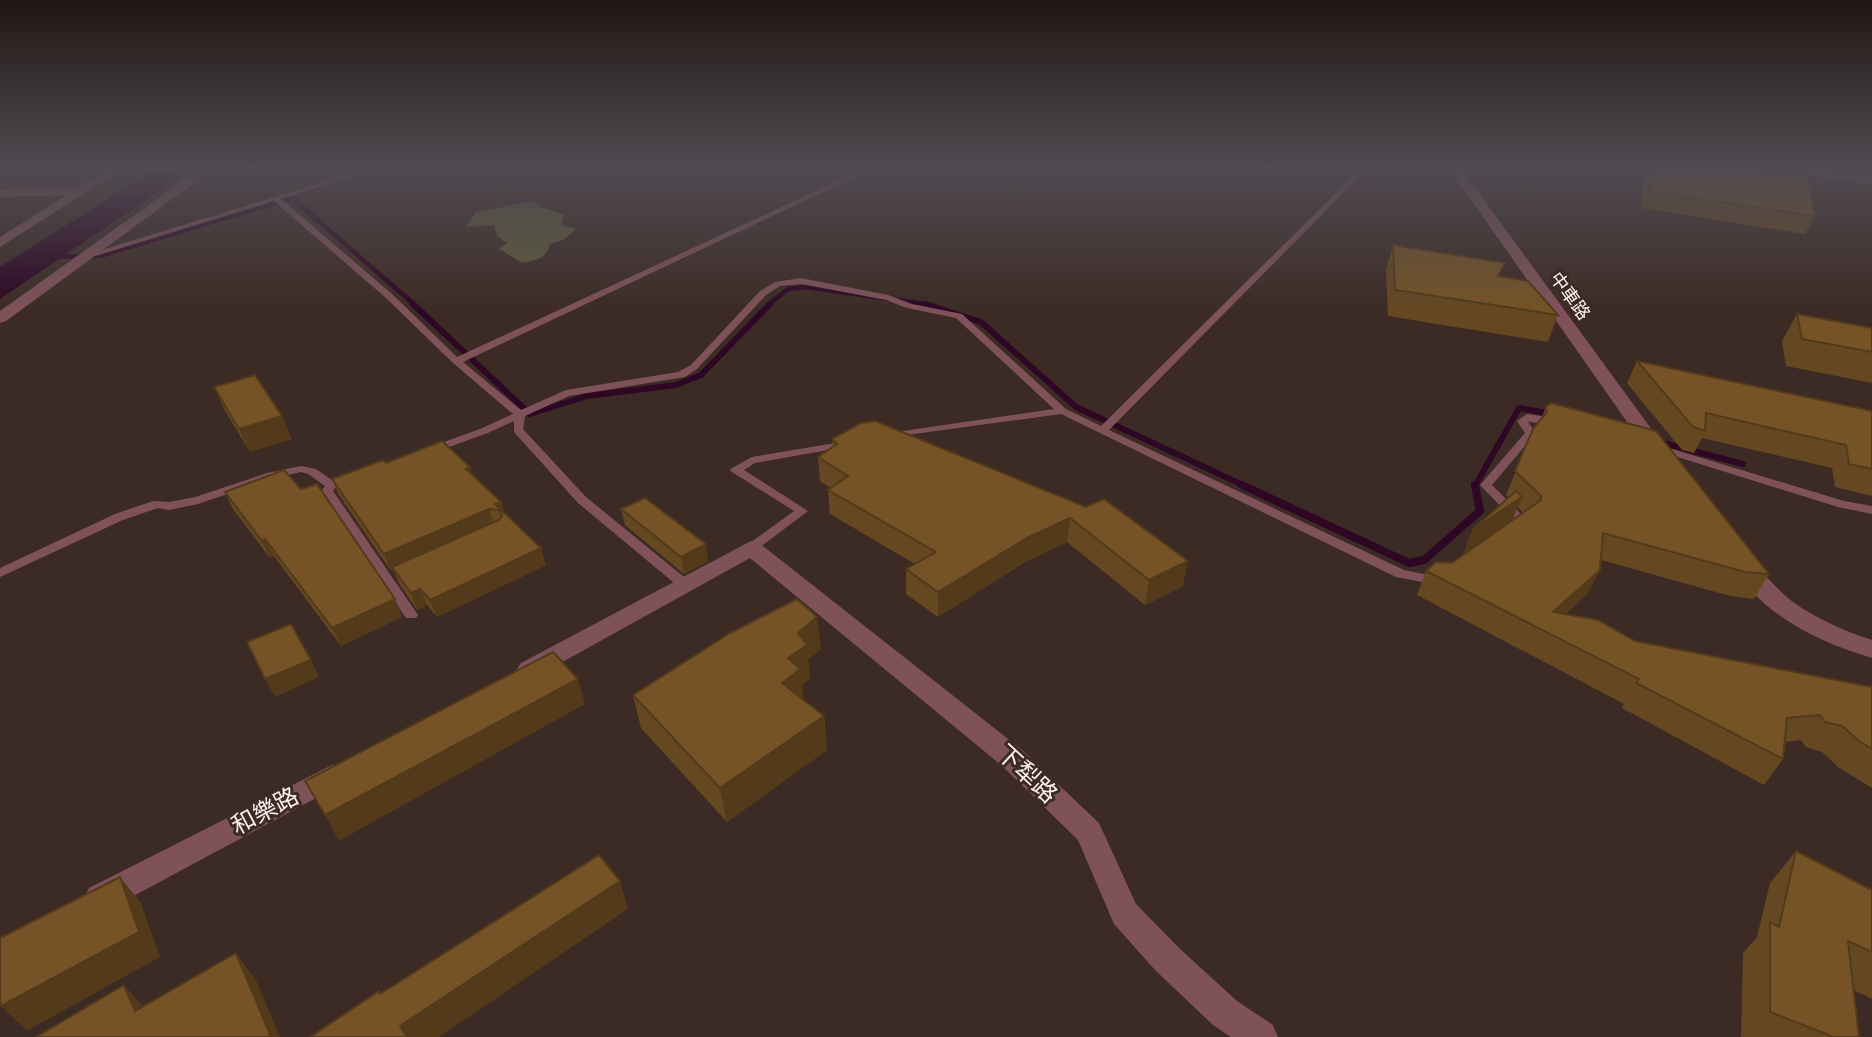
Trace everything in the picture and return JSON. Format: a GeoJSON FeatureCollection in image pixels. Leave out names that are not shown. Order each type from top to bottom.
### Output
{"type":"FeatureCollection","features":[{"type":"Feature","properties":{"kind":"street"},"geometry":{"type":"LineString","coordinates":[[0,243],[44,215]]}},
{"type":"Feature","properties":{"kind":"street"},"geometry":{"type":"LineString","coordinates":[[0,318],[141,215]]}},
{"type":"Feature","properties":{"kind":"street","name":"中車路"},"geometry":{"type":"LineString","coordinates":[[1489,215],[1678,479]]}},
{"type":"Feature","properties":{"kind":"street"},"geometry":{"type":"LineString","coordinates":[[513,678],[751,548]]}},
{"type":"Feature","properties":{"kind":"street","name":"下犁路"},"geometry":{"type":"LineString","coordinates":[[751,548],[1011,757],[1089,832],[1125,914],[1167,959],[1225,1013],[1261,1037]]}},
{"type":"Feature","properties":{"kind":"street"},"geometry":{"type":"LineString","coordinates":[[1734,554],[1758,587],[1797,619],[1872,649]]}},
{"type":"Feature","properties":{"kind":"street","name":"和樂路"},"geometry":{"type":"LineString","coordinates":[[73,912],[355,764]]}},
{"type":"Feature","properties":{"kind":"lane"},"geometry":{"type":"LineString","coordinates":[[83,257],[221,215]]}},
{"type":"Feature","properties":{"kind":"lane"},"geometry":{"type":"LineString","coordinates":[[295,215],[520,414]]}},
{"type":"Feature","properties":{"kind":"lane"},"geometry":{"type":"LineString","coordinates":[[456,360],[769,215]]}},
{"type":"Feature","properties":{"kind":"lane"},"geometry":{"type":"LineString","coordinates":[[1102,431],[1318,215]]}},
{"type":"Feature","properties":{"kind":"lane"},"geometry":{"type":"LineString","coordinates":[[422,454],[484,431],[566,393],[681,374],[694,367],[763,293],[778,284],[802,281],[888,298],[964,318],[1062,411],[1401,574],[1436,582],[1447,575]]}},
{"type":"Feature","properties":{"kind":"lane"},"geometry":{"type":"LineString","coordinates":[[878,438],[1062,411]]}},
{"type":"Feature","properties":{"kind":"lane"},"geometry":{"type":"LineString","coordinates":[[520,414],[518,430],[582,500],[684,584]]}},
{"type":"Feature","properties":{"kind":"lane"},"geometry":{"type":"LineString","coordinates":[[1501,537],[1523,522],[1486,485],[1531,433],[1522,421],[1527,416],[1563,422]]}},
{"type":"Feature","properties":{"kind":"lane"},"geometry":{"type":"LineString","coordinates":[[1632,440],[1842,504],[1872,510]]}},
{"type":"Feature","properties":{"kind":"lane"},"geometry":{"type":"LineString","coordinates":[[751,548],[802,511],[736,470],[752,460],[854,442]]}},
{"type":"Feature","properties":{"kind":"lane"},"geometry":{"type":"LineString","coordinates":[[0,573],[119,517],[157,505],[169,506],[198,500],[271,475],[301,469],[312,471],[331,485]]}},
{"type":"Feature","properties":{"kind":"lane"},"geometry":{"type":"LineString","coordinates":[[362,476],[331,485],[327,491],[393,577],[411,615]]}},
{"type":"Feature","properties":{"kind":"shaded area"},"geometry":{"type":"Polygon","coordinates":[[[82,215],[124,215],[0,299],[0,267],[82,215]]]}},
{"type":"Feature","properties":{"kind":"shaded area"},"geometry":{"type":"Polygon","coordinates":[[[474,215],[564,215],[561,225],[576,229],[563,240],[550,244],[544,256],[522,263],[499,249],[507,243],[497,236],[494,225],[466,227],[474,215]]]}},
{"type":"Feature","properties":{"kind":"building"},"geometry":{"type":"Polygon","coordinates":[[[1393,245],[1505,263],[1498,276],[1528,281],[1558,315],[1395,290],[1393,245]]]}},
{"type":"Feature","properties":{"kind":"building"},"geometry":{"type":"Polygon","coordinates":[[[1797,314],[1872,328],[1872,352],[1802,339],[1797,314]]]}},
{"type":"Feature","properties":{"kind":"building"},"geometry":{"type":"Polygon","coordinates":[[[1637,361],[1872,411],[1872,469],[1849,464],[1846,445],[1706,413],[1705,431],[1693,427],[1637,361]]]}},
{"type":"Feature","properties":{"kind":"building"},"geometry":{"type":"Polygon","coordinates":[[[255,375],[282,416],[239,429],[214,387],[255,375]]]}},
{"type":"Feature","properties":{"kind":"building"},"geometry":{"type":"Polygon","coordinates":[[[1551,403],[1656,431],[1769,574],[1745,572],[1603,533],[1600,570],[1553,612],[1598,620],[1635,641],[1872,687],[1872,749],[1842,726],[1825,722],[1820,715],[1787,718],[1783,759],[1636,683],[1639,679],[1426,571],[1436,562],[1452,563],[1541,500],[1541,496],[1515,471],[1533,429],[1551,403]]]}},
{"type":"Feature","properties":{"kind":"building"},"geometry":{"type":"Polygon","coordinates":[[[875,421],[1086,507],[1104,499],[1188,561],[1149,580],[1070,518],[1027,538],[938,592],[906,569],[936,552],[828,490],[848,476],[818,457],[837,444],[832,439],[861,423],[875,421]]]}},
{"type":"Feature","properties":{"kind":"building"},"geometry":{"type":"Polygon","coordinates":[[[442,441],[470,467],[466,469],[501,502],[495,504],[541,548],[430,600],[420,589],[411,593],[392,567],[499,520],[502,516],[500,510],[489,509],[384,554],[332,479],[383,460],[386,463],[442,441]]]}},
{"type":"Feature","properties":{"kind":"building"},"geometry":{"type":"Polygon","coordinates":[[[284,470],[301,489],[317,484],[395,599],[332,628],[265,539],[262,541],[225,492],[284,470]]]}},
{"type":"Feature","properties":{"kind":"building"},"geometry":{"type":"Polygon","coordinates":[[[1516,491],[1522,497],[1472,530],[1516,491]]]}},
{"type":"Feature","properties":{"kind":"building"},"geometry":{"type":"Polygon","coordinates":[[[645,498],[706,544],[681,557],[621,509],[645,498]]]}},
{"type":"Feature","properties":{"kind":"building"},"geometry":{"type":"Polygon","coordinates":[[[797,599],[817,617],[798,633],[807,645],[788,658],[800,669],[782,683],[824,716],[720,788],[633,695],[730,633],[797,599]]]}},
{"type":"Feature","properties":{"kind":"building"},"geometry":{"type":"Polygon","coordinates":[[[291,624],[311,660],[265,679],[247,642],[291,624]]]}},
{"type":"Feature","properties":{"kind":"building"},"geometry":{"type":"Polygon","coordinates":[[[553,652],[578,679],[325,815],[305,781],[553,652]]]}},
{"type":"Feature","properties":{"kind":"building"},"geometry":{"type":"Polygon","coordinates":[[[1796,851],[1872,890],[1872,952],[1848,941],[1859,1037],[1834,1037],[1770,1012],[1770,922],[1779,927],[1796,851]]]}},
{"type":"Feature","properties":{"kind":"building"},"geometry":{"type":"Polygon","coordinates":[[[599,855],[620,881],[400,1026],[407,1037],[310,1037],[379,991],[380,994],[599,855]]]}},
{"type":"Feature","properties":{"kind":"building"},"geometry":{"type":"Polygon","coordinates":[[[120,877],[139,932],[1,1006],[0,938],[120,877]]]}},
{"type":"Feature","properties":{"kind":"building"},"geometry":{"type":"Polygon","coordinates":[[[236,953],[271,1037],[36,1037],[124,985],[135,1011],[236,953]]]}},
{"type":"Feature","properties":{"kind":"waterway"},"geometry":{"type":"LineString","coordinates":[[55,257],[100,256],[234,215]]}},
{"type":"Feature","properties":{"kind":"waterway"},"geometry":{"type":"LineString","coordinates":[[312,215],[415,305]]}},
{"type":"Feature","properties":{"kind":"waterway"},"geometry":{"type":"LineString","coordinates":[[768,305],[788,289],[806,287],[925,304]]}},
{"type":"Feature","properties":{"kind":"waterway"},"geometry":{"type":"LineString","coordinates":[[413,304],[530,414],[587,396],[676,385],[701,375],[770,304]]}},
{"type":"Feature","properties":{"kind":"waterway"},"geometry":{"type":"LineString","coordinates":[[925,304],[932,305]]}},
{"type":"Feature","properties":{"kind":"waterway"},"geometry":{"type":"LineString","coordinates":[[925,304],[981,322],[1076,407],[1245,486]]}},
{"type":"Feature","properties":{"kind":"waterway"},"geometry":{"type":"LineString","coordinates":[[1475,486],[1519,408],[1552,414]]}},
{"type":"Feature","properties":{"kind":"waterway"},"geometry":{"type":"LineString","coordinates":[[1659,442],[1743,464]]}},
{"type":"Feature","properties":{"kind":"waterway"},"geometry":{"type":"LineString","coordinates":[[1242,485],[1409,563],[1424,560],[1480,511],[1475,486]]}}]}
